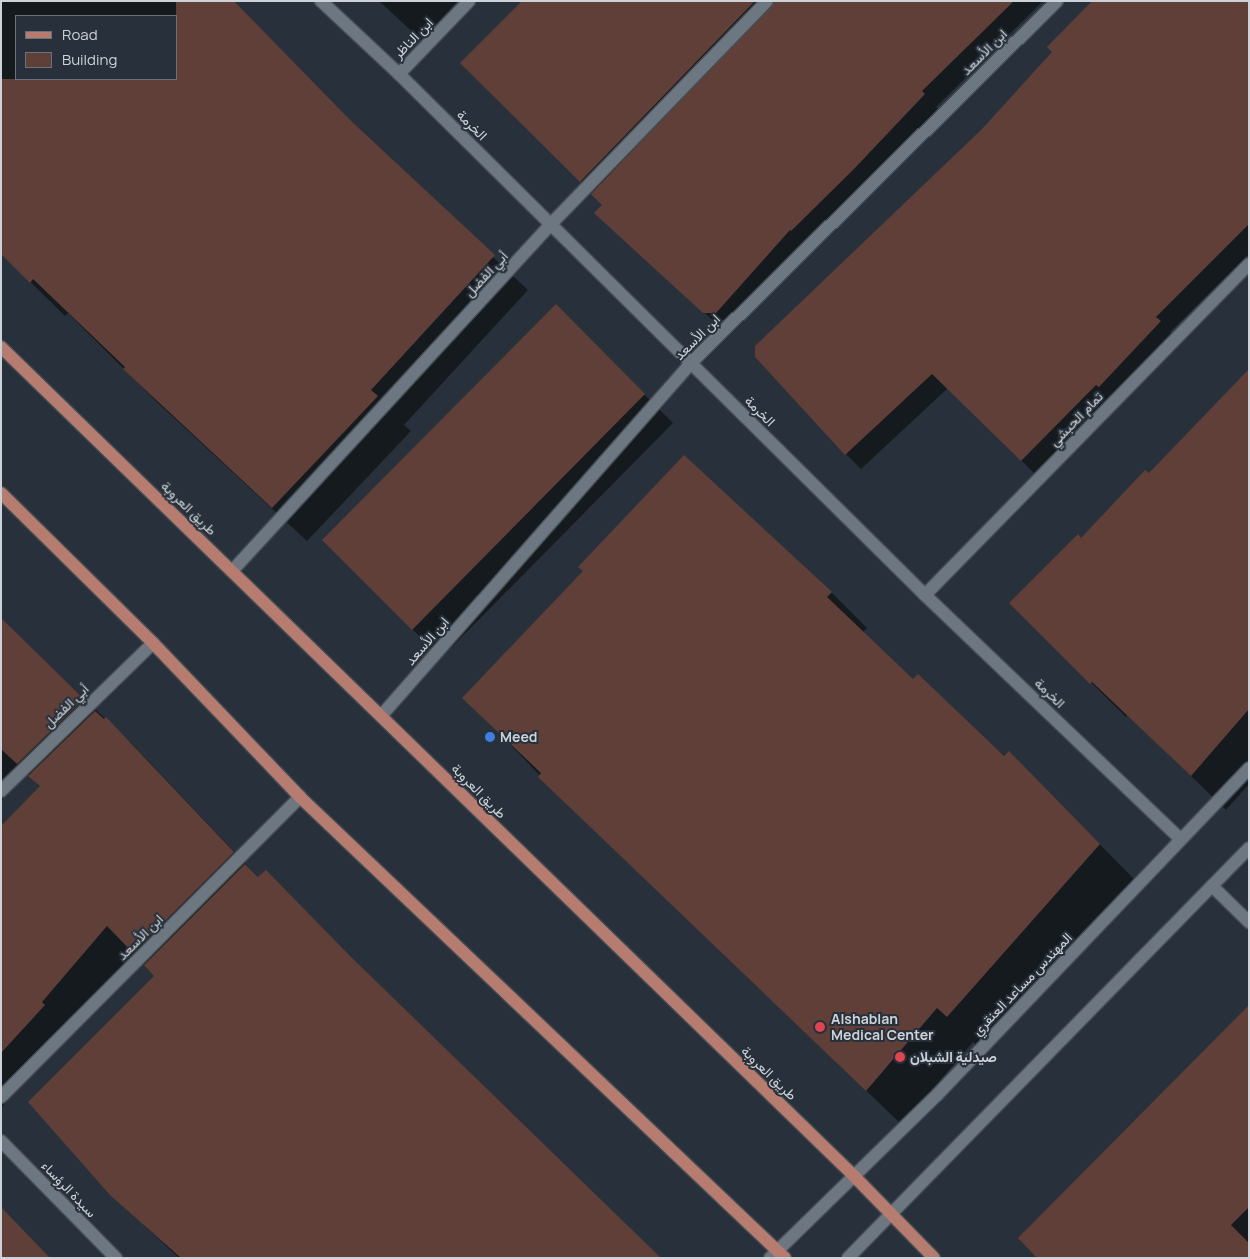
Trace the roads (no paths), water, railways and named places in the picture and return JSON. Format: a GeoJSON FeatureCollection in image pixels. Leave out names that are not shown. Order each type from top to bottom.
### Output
{"type":"FeatureCollection","features":[{"type":"Feature","properties":{"kind":"main road","name":"طريق العروبة"},"geometry":{"type":"LineString","coordinates":[[1,347],[855,1177],[934,1258]]}},
{"type":"Feature","properties":{"kind":"main road"},"geometry":{"type":"LineString","coordinates":[[1,493],[153,642],[300,797],[778,1255]]}},
{"type":"Feature","properties":{"kind":"street","name":"الخرمة"},"geometry":{"type":"LineString","coordinates":[[321,1],[399,74],[925,596],[1180,839]]}},
{"type":"Feature","properties":{"kind":"street","name":"ابن الناظر"},"geometry":{"type":"LineString","coordinates":[[399,74],[469,1]]}},
{"type":"Feature","properties":{"kind":"street","name":"أبي الفضل"},"geometry":{"type":"LineString","coordinates":[[232,571],[551,224],[767,1]]}},
{"type":"Feature","properties":{"kind":"street","name":"ابن الأسعد"},"geometry":{"type":"LineString","coordinates":[[381,716],[690,364],[1057,1]]}},
{"type":"Feature","properties":{"kind":"street","name":"تمام الحبشي"},"geometry":{"type":"LineString","coordinates":[[925,596],[1249,264]]}},
{"type":"Feature","properties":{"kind":"street","name":"أبي الفضل"},"geometry":{"type":"LineString","coordinates":[[1,790],[153,642]]}},
{"type":"Feature","properties":{"kind":"street","name":"المهندس مساعد العنقري"},"geometry":{"type":"LineString","coordinates":[[778,1255],[1249,768]]}},
{"type":"Feature","properties":{"kind":"street","name":"ابن الأسعد"},"geometry":{"type":"LineString","coordinates":[[1,1097],[300,797]]}},
{"type":"Feature","properties":{"kind":"street"},"geometry":{"type":"LineString","coordinates":[[848,1258],[1249,848]]}},
{"type":"Feature","properties":{"kind":"street"},"geometry":{"type":"LineString","coordinates":[[1212,886],[1249,922]]}},
{"type":"Feature","properties":{"kind":"street","name":"سيدة الرؤساء"},"geometry":{"type":"LineString","coordinates":[[1,1141],[116,1258]]}},
{"type":"Feature","properties":{"kind":"place","name":"Meed"},"geometry":{"type":"Point","coordinates":[490,737]}},
{"type":"Feature","properties":{"kind":"place","name":"Alshablan Medical Center"},"geometry":{"type":"Point","coordinates":[820,1027]}},
{"type":"Feature","properties":{"kind":"place","name":"صيدلية الشبلان"},"geometry":{"type":"Point","coordinates":[900,1057]}}]}
